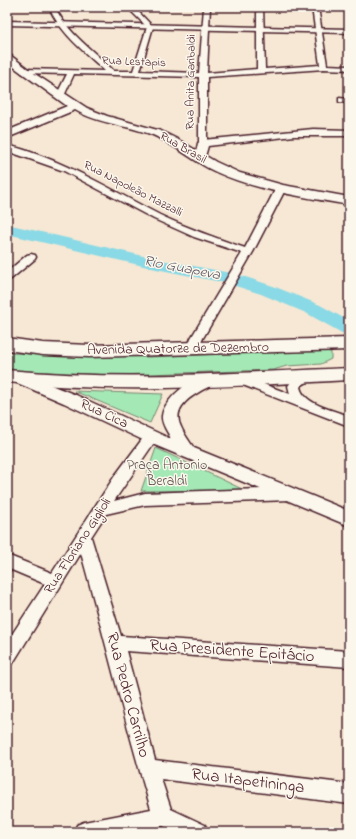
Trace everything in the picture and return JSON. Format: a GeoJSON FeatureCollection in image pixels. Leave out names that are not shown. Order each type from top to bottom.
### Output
{"type":"FeatureCollection","features":[{"type":"Feature","properties":{"kind":"main road","name":"Rua Brasil"},"geometry":{"type":"LineString","coordinates":[[9,60],[60,96],[93,116],[158,133],[186,147],[200,158],[220,169],[243,178],[281,188],[349,201]]}},
{"type":"Feature","properties":{"kind":"main road"},"geometry":{"type":"LineString","coordinates":[[7,134],[76,106]]}},
{"type":"Feature","properties":{"kind":"main road","name":"Avenida Quatorze de Dezembro"},"geometry":{"type":"LineString","coordinates":[[7,344],[42,349],[89,351],[343,344]]}},
{"type":"Feature","properties":{"kind":"main road"},"geometry":{"type":"LineString","coordinates":[[313,376],[336,367],[343,361],[343,344]]}},
{"type":"Feature","properties":{"kind":"main road"},"geometry":{"type":"LineString","coordinates":[[14,377],[81,381],[207,381],[349,374]]}},
{"type":"Feature","properties":{"kind":"street"},"geometry":{"type":"LineString","coordinates":[[52,7],[53,11],[63,24],[111,72]]}},
{"type":"Feature","properties":{"kind":"street"},"geometry":{"type":"LineString","coordinates":[[130,7],[150,27]]}},
{"type":"Feature","properties":{"kind":"street","name":"Rua Anita Garibaldi"},"geometry":{"type":"LineString","coordinates":[[200,158],[203,143],[203,75],[207,7]]}},
{"type":"Feature","properties":{"kind":"street"},"geometry":{"type":"LineString","coordinates":[[260,7],[260,71]]}},
{"type":"Feature","properties":{"kind":"street"},"geometry":{"type":"LineString","coordinates":[[315,7],[324,67]]}},
{"type":"Feature","properties":{"kind":"street"},"geometry":{"type":"LineString","coordinates":[[7,23],[349,31]]}},
{"type":"Feature","properties":{"kind":"street"},"geometry":{"type":"LineString","coordinates":[[136,73],[150,27]]}},
{"type":"Feature","properties":{"kind":"street","name":"Rua Lestapis"},"geometry":{"type":"LineString","coordinates":[[25,71],[203,75],[324,67],[349,68]]}},
{"type":"Feature","properties":{"kind":"street"},"geometry":{"type":"LineString","coordinates":[[60,96],[72,72]]}},
{"type":"Feature","properties":{"kind":"street"},"geometry":{"type":"LineString","coordinates":[[203,143],[304,133],[349,133]]}},
{"type":"Feature","properties":{"kind":"street","name":"Rua Napoleão Mazzalli"},"geometry":{"type":"LineString","coordinates":[[7,148],[67,169],[157,217],[198,235],[248,252]]}},
{"type":"Feature","properties":{"kind":"street"},"geometry":{"type":"LineString","coordinates":[[193,349],[197,338],[248,252],[281,188]]}},
{"type":"Feature","properties":{"kind":"street"},"geometry":{"type":"LineString","coordinates":[[7,277],[31,257]]}},
{"type":"Feature","properties":{"kind":"street"},"geometry":{"type":"LineString","coordinates":[[307,405],[295,392],[294,386],[300,380],[313,376]]}},
{"type":"Feature","properties":{"kind":"street","name":"Rua Cica"},"geometry":{"type":"LineString","coordinates":[[14,377],[70,399],[151,437],[349,519]]}},
{"type":"Feature","properties":{"kind":"street"},"geometry":{"type":"LineString","coordinates":[[239,379],[349,421]]}},
{"type":"Feature","properties":{"kind":"street"},"geometry":{"type":"LineString","coordinates":[[187,451],[172,426],[170,416],[173,408],[183,394],[207,381]]}},
{"type":"Feature","properties":{"kind":"street","name":"Rua Floriano Giglioli"},"geometry":{"type":"LineString","coordinates":[[7,657],[119,481],[151,437]]}},
{"type":"Feature","properties":{"kind":"street"},"geometry":{"type":"LineString","coordinates":[[119,481],[127,492],[145,499]]}},
{"type":"Feature","properties":{"kind":"street"},"geometry":{"type":"LineString","coordinates":[[102,509],[145,499],[289,494]]}},
{"type":"Feature","properties":{"kind":"street","name":"Rua Pedro Carrilho"},"geometry":{"type":"LineString","coordinates":[[84,537],[115,643],[148,768],[163,816]]}},
{"type":"Feature","properties":{"kind":"street"},"geometry":{"type":"LineString","coordinates":[[7,561],[55,581]]}},
{"type":"Feature","properties":{"kind":"street","name":"Rua Presidente Epitácio"},"geometry":{"type":"LineString","coordinates":[[115,643],[349,659]]}},
{"type":"Feature","properties":{"kind":"street","name":"Rua Itapetininga"},"geometry":{"type":"LineString","coordinates":[[148,768],[349,794]]}},
{"type":"Feature","properties":{"kind":"street"},"geometry":{"type":"LineString","coordinates":[[84,832],[163,816],[198,832]]}},
{"type":"Feature","properties":{"kind":"green space"},"geometry":{"type":"Polygon","coordinates":[[[318,350],[331,352],[331,359],[321,364],[287,366],[273,370],[113,375],[7,370],[7,353],[149,357],[318,350]]]}},
{"type":"Feature","properties":{"kind":"green space"},"geometry":{"type":"Polygon","coordinates":[[[74,391],[163,394],[150,423],[74,391]]]}},
{"type":"Feature","properties":{"kind":"green space","name":"Praça Antonio Beraldi"},"geometry":{"type":"Polygon","coordinates":[[[156,448],[244,490],[141,491],[156,448]]]}},
{"type":"Feature","properties":{"kind":"waterway","name":"Rio Guapeva"},"geometry":{"type":"LineString","coordinates":[[7,229],[156,264],[230,278],[267,290],[313,309],[349,329]]}}]}
